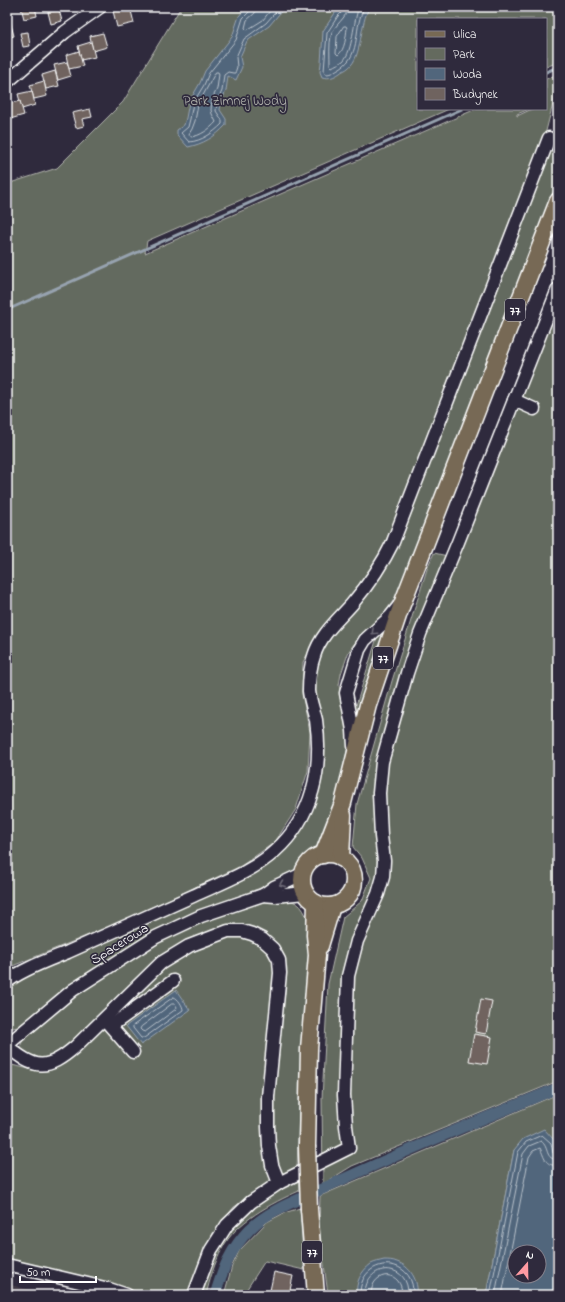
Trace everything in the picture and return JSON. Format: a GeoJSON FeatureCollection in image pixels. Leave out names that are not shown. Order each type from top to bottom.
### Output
{"type":"FeatureCollection","features":[{"type":"Feature","properties":{"kind":"main road","name":"77"},"geometry":{"type":"LineString","coordinates":[[323,855],[343,804],[352,764],[376,680],[407,591],[558,201]]}},
{"type":"Feature","properties":{"kind":"main road","name":"77"},"geometry":{"type":"LineString","coordinates":[[341,858],[343,804]]}},
{"type":"Feature","properties":{"kind":"main road"},"geometry":{"type":"LineString","coordinates":[[302,874],[310,862],[316,857],[323,855],[334,855],[341,858],[352,869],[354,877],[351,892],[340,903],[332,906],[322,905],[310,898]]}},
{"type":"Feature","properties":{"kind":"main road","name":"77"},"geometry":{"type":"LineString","coordinates":[[302,874],[302,886],[310,898],[317,955],[309,1049],[307,1146],[309,1209],[316,1295]]}},
{"type":"Feature","properties":{"kind":"main road","name":"77"},"geometry":{"type":"LineString","coordinates":[[317,955],[332,906]]}},
{"type":"Feature","properties":{"kind":"street"},"geometry":{"type":"LineString","coordinates":[[7,82],[65,32],[100,7]]}},
{"type":"Feature","properties":{"kind":"street"},"geometry":{"type":"LineString","coordinates":[[7,982],[32,967],[241,874],[261,856],[275,852],[300,821],[308,804],[316,779],[318,764],[318,742],[315,718],[309,692],[310,675],[314,655],[321,640],[330,627],[352,604],[385,560],[549,138]]}},
{"type":"Feature","properties":{"kind":"street"},"geometry":{"type":"LineString","coordinates":[[194,1295],[210,1250],[227,1225],[251,1202],[279,1183],[349,1148],[344,1095],[348,976],[357,941],[384,877],[379,793],[382,762],[406,673],[425,635],[514,400],[558,289]]}},
{"type":"Feature","properties":{"kind":"street"},"geometry":{"type":"LineString","coordinates":[[514,400],[534,409]]}},
{"type":"Feature","properties":{"kind":"street"},"geometry":{"type":"LineString","coordinates":[[352,764],[354,736],[346,693],[351,676],[362,645],[396,610],[407,591]]}},
{"type":"Feature","properties":{"kind":"street","name":"Spacerowa"},"geometry":{"type":"LineString","coordinates":[[7,1046],[73,990],[156,937],[201,916],[263,895],[274,887],[302,874]]}},
{"type":"Feature","properties":{"kind":"street","name":"Spacerowa"},"geometry":{"type":"LineString","coordinates":[[263,895],[310,898]]}},
{"type":"Feature","properties":{"kind":"street"},"geometry":{"type":"LineString","coordinates":[[107,1022],[161,963],[189,946],[228,931],[242,931],[252,934],[262,940],[272,949],[279,960],[280,973],[268,1097],[268,1127],[272,1165],[279,1183]]}},
{"type":"Feature","properties":{"kind":"street"},"geometry":{"type":"LineString","coordinates":[[7,1046],[20,1057],[31,1063],[41,1065],[54,1062],[107,1022],[174,981]]}},
{"type":"Feature","properties":{"kind":"street"},"geometry":{"type":"LineString","coordinates":[[107,1022],[133,1052]]}},
{"type":"Feature","properties":{"kind":"street"},"geometry":{"type":"LineString","coordinates":[[7,1265],[109,1289],[127,1295]]}},
{"type":"Feature","properties":{"kind":"shaded area"},"geometry":{"type":"Polygon","coordinates":[[[7,1284],[37,1292],[52,1295],[7,1295],[7,1284]]]}},
{"type":"Feature","properties":{"kind":"green space","name":"Park Zimnej Wody"},"geometry":{"type":"Polygon","coordinates":[[[181,7],[558,7],[558,62],[547,67],[547,18],[417,18],[417,110],[447,110],[147,241],[145,253],[474,110],[527,110],[517,114],[517,116],[530,110],[547,110],[547,79],[558,74],[558,84],[546,131],[508,227],[466,342],[391,529],[376,563],[354,593],[323,627],[303,662],[302,694],[310,732],[308,771],[296,809],[275,842],[241,866],[111,926],[7,969],[7,184],[57,168],[123,102],[181,7]]]}},
{"type":"Feature","properties":{"kind":"green space"},"geometry":{"type":"Polygon","coordinates":[[[558,109],[558,179],[397,595],[384,614],[349,651],[341,674],[339,685],[348,742],[346,757],[331,821],[320,845],[307,857],[293,874],[282,880],[190,914],[135,943],[82,976],[18,1027],[7,1029],[7,988],[18,978],[271,859],[315,796],[312,698],[319,651],[376,579],[533,192],[554,145],[557,137],[555,126],[558,109]]]}},
{"type":"Feature","properties":{"kind":"green space"},"geometry":{"type":"Polygon","coordinates":[[[558,290],[558,1081],[352,1166],[323,1184],[322,1099],[328,984],[343,917],[362,901],[371,878],[362,858],[353,847],[357,804],[392,681],[428,566],[434,553],[452,557],[558,290]]]}},
{"type":"Feature","properties":{"kind":"green space"},"geometry":{"type":"Polygon","coordinates":[[[386,627],[356,723],[354,712],[378,634],[386,627]]]}},
{"type":"Feature","properties":{"kind":"green space"},"geometry":{"type":"Polygon","coordinates":[[[272,899],[290,900],[301,906],[306,916],[311,936],[301,1048],[297,1170],[283,1175],[279,1174],[270,1126],[284,971],[257,931],[205,934],[65,1050],[49,1057],[37,1059],[21,1051],[21,1044],[26,1035],[68,1001],[138,954],[195,925],[254,903],[272,899]]]}},
{"type":"Feature","properties":{"kind":"green space"},"geometry":{"type":"Polygon","coordinates":[[[232,935],[244,937],[260,944],[270,952],[275,963],[273,1174],[271,1183],[234,1207],[213,1233],[198,1266],[188,1295],[147,1295],[119,1286],[7,1259],[7,1064],[34,1070],[56,1066],[142,985],[187,950],[232,935]]]}},
{"type":"Feature","properties":{"kind":"green space"},"geometry":{"type":"Polygon","coordinates":[[[558,1094],[558,1162],[555,1141],[514,1150],[486,1295],[328,1295],[319,1226],[320,1196],[558,1094]]]}},
{"type":"Feature","properties":{"kind":"green space"},"geometry":{"type":"Polygon","coordinates":[[[298,1178],[299,1191],[277,1201],[255,1214],[228,1239],[217,1260],[206,1295],[199,1295],[223,1230],[274,1190],[298,1178]]]}},
{"type":"Feature","properties":{"kind":"green space"},"geometry":{"type":"Polygon","coordinates":[[[300,1208],[304,1270],[265,1261],[243,1295],[224,1295],[232,1266],[239,1251],[267,1222],[284,1213],[300,1208]]]}},
{"type":"Feature","properties":{"kind":"water"},"geometry":{"type":"Polygon","coordinates":[[[250,7],[285,7],[269,26],[247,41],[240,57],[242,67],[236,80],[228,76],[226,91],[221,102],[220,110],[226,119],[226,125],[218,133],[208,139],[199,144],[188,147],[177,135],[177,130],[184,125],[189,102],[205,71],[232,37],[239,16],[245,9],[250,7]]]}},
{"type":"Feature","properties":{"kind":"water"},"geometry":{"type":"Polygon","coordinates":[[[342,7],[370,7],[364,22],[359,48],[353,63],[347,69],[334,77],[322,77],[320,72],[323,31],[335,13],[342,7]]]}},
{"type":"Feature","properties":{"kind":"water"},"geometry":{"type":"Polygon","coordinates":[[[176,990],[190,1010],[141,1045],[126,1026],[176,990]]]}},
{"type":"Feature","properties":{"kind":"water"},"geometry":{"type":"Polygon","coordinates":[[[544,1129],[555,1141],[558,1162],[558,1295],[486,1295],[514,1150],[523,1139],[544,1129]]]}},
{"type":"Feature","properties":{"kind":"water"},"geometry":{"type":"Polygon","coordinates":[[[384,1260],[395,1261],[402,1264],[410,1271],[417,1284],[417,1295],[357,1295],[358,1282],[364,1270],[371,1264],[384,1260]]]}},
{"type":"Feature","properties":{"kind":"building"},"geometry":{"type":"Polygon","coordinates":[[[21,7],[35,7],[37,16],[24,19],[21,7]]]}},
{"type":"Feature","properties":{"kind":"building"},"geometry":{"type":"Polygon","coordinates":[[[130,7],[134,23],[117,27],[113,11],[130,7]]]}},
{"type":"Feature","properties":{"kind":"building"},"geometry":{"type":"Polygon","coordinates":[[[59,10],[62,21],[51,24],[48,12],[59,10]]]}},
{"type":"Feature","properties":{"kind":"building"},"geometry":{"type":"Polygon","coordinates":[[[7,21],[10,21],[14,36],[7,38],[7,21]]]}},
{"type":"Feature","properties":{"kind":"building"},"geometry":{"type":"Polygon","coordinates":[[[28,32],[30,46],[23,47],[20,33],[28,32]]]}},
{"type":"Feature","properties":{"kind":"building"},"geometry":{"type":"Polygon","coordinates":[[[103,33],[107,47],[93,51],[90,36],[103,33]]]}},
{"type":"Feature","properties":{"kind":"building"},"geometry":{"type":"Polygon","coordinates":[[[91,42],[95,57],[81,60],[78,46],[91,42]]]}},
{"type":"Feature","properties":{"kind":"building"},"geometry":{"type":"Polygon","coordinates":[[[79,51],[83,66],[69,69],[66,55],[79,51]]]}},
{"type":"Feature","properties":{"kind":"building"},"geometry":{"type":"Polygon","coordinates":[[[67,62],[71,76],[58,80],[54,65],[67,62]]]}},
{"type":"Feature","properties":{"kind":"building"},"geometry":{"type":"Polygon","coordinates":[[[55,71],[59,86],[46,89],[42,75],[55,71]]]}},
{"type":"Feature","properties":{"kind":"building"},"geometry":{"type":"Polygon","coordinates":[[[44,81],[47,96],[34,99],[30,85],[44,81]]]}},
{"type":"Feature","properties":{"kind":"building"},"geometry":{"type":"Polygon","coordinates":[[[32,91],[35,105],[22,109],[18,94],[32,91]]]}},
{"type":"Feature","properties":{"kind":"building"},"geometry":{"type":"Polygon","coordinates":[[[20,101],[24,115],[10,119],[7,104],[20,101]]]}},
{"type":"Feature","properties":{"kind":"building"},"geometry":{"type":"Polygon","coordinates":[[[90,109],[92,117],[82,119],[84,126],[76,128],[72,113],[90,109]]]}},
{"type":"Feature","properties":{"kind":"building"},"geometry":{"type":"Polygon","coordinates":[[[481,999],[492,1001],[486,1034],[475,1032],[481,999]]]}},
{"type":"Feature","properties":{"kind":"building"},"geometry":{"type":"Polygon","coordinates":[[[474,1034],[492,1037],[487,1064],[469,1061],[474,1034]]]}},
{"type":"Feature","properties":{"kind":"building"},"geometry":{"type":"Polygon","coordinates":[[[274,1272],[293,1276],[289,1295],[269,1295],[274,1272]]]}},
{"type":"Feature","properties":{"kind":"waterway"},"geometry":{"type":"LineString","coordinates":[[547,72],[558,67]]}},
{"type":"Feature","properties":{"kind":"waterway"},"geometry":{"type":"LineString","coordinates":[[7,310],[460,110]]}},
{"type":"Feature","properties":{"kind":"waterway"},"geometry":{"type":"LineString","coordinates":[[215,1295],[224,1268],[237,1244],[250,1229],[266,1216],[276,1210],[441,1136],[558,1088]]}}]}
